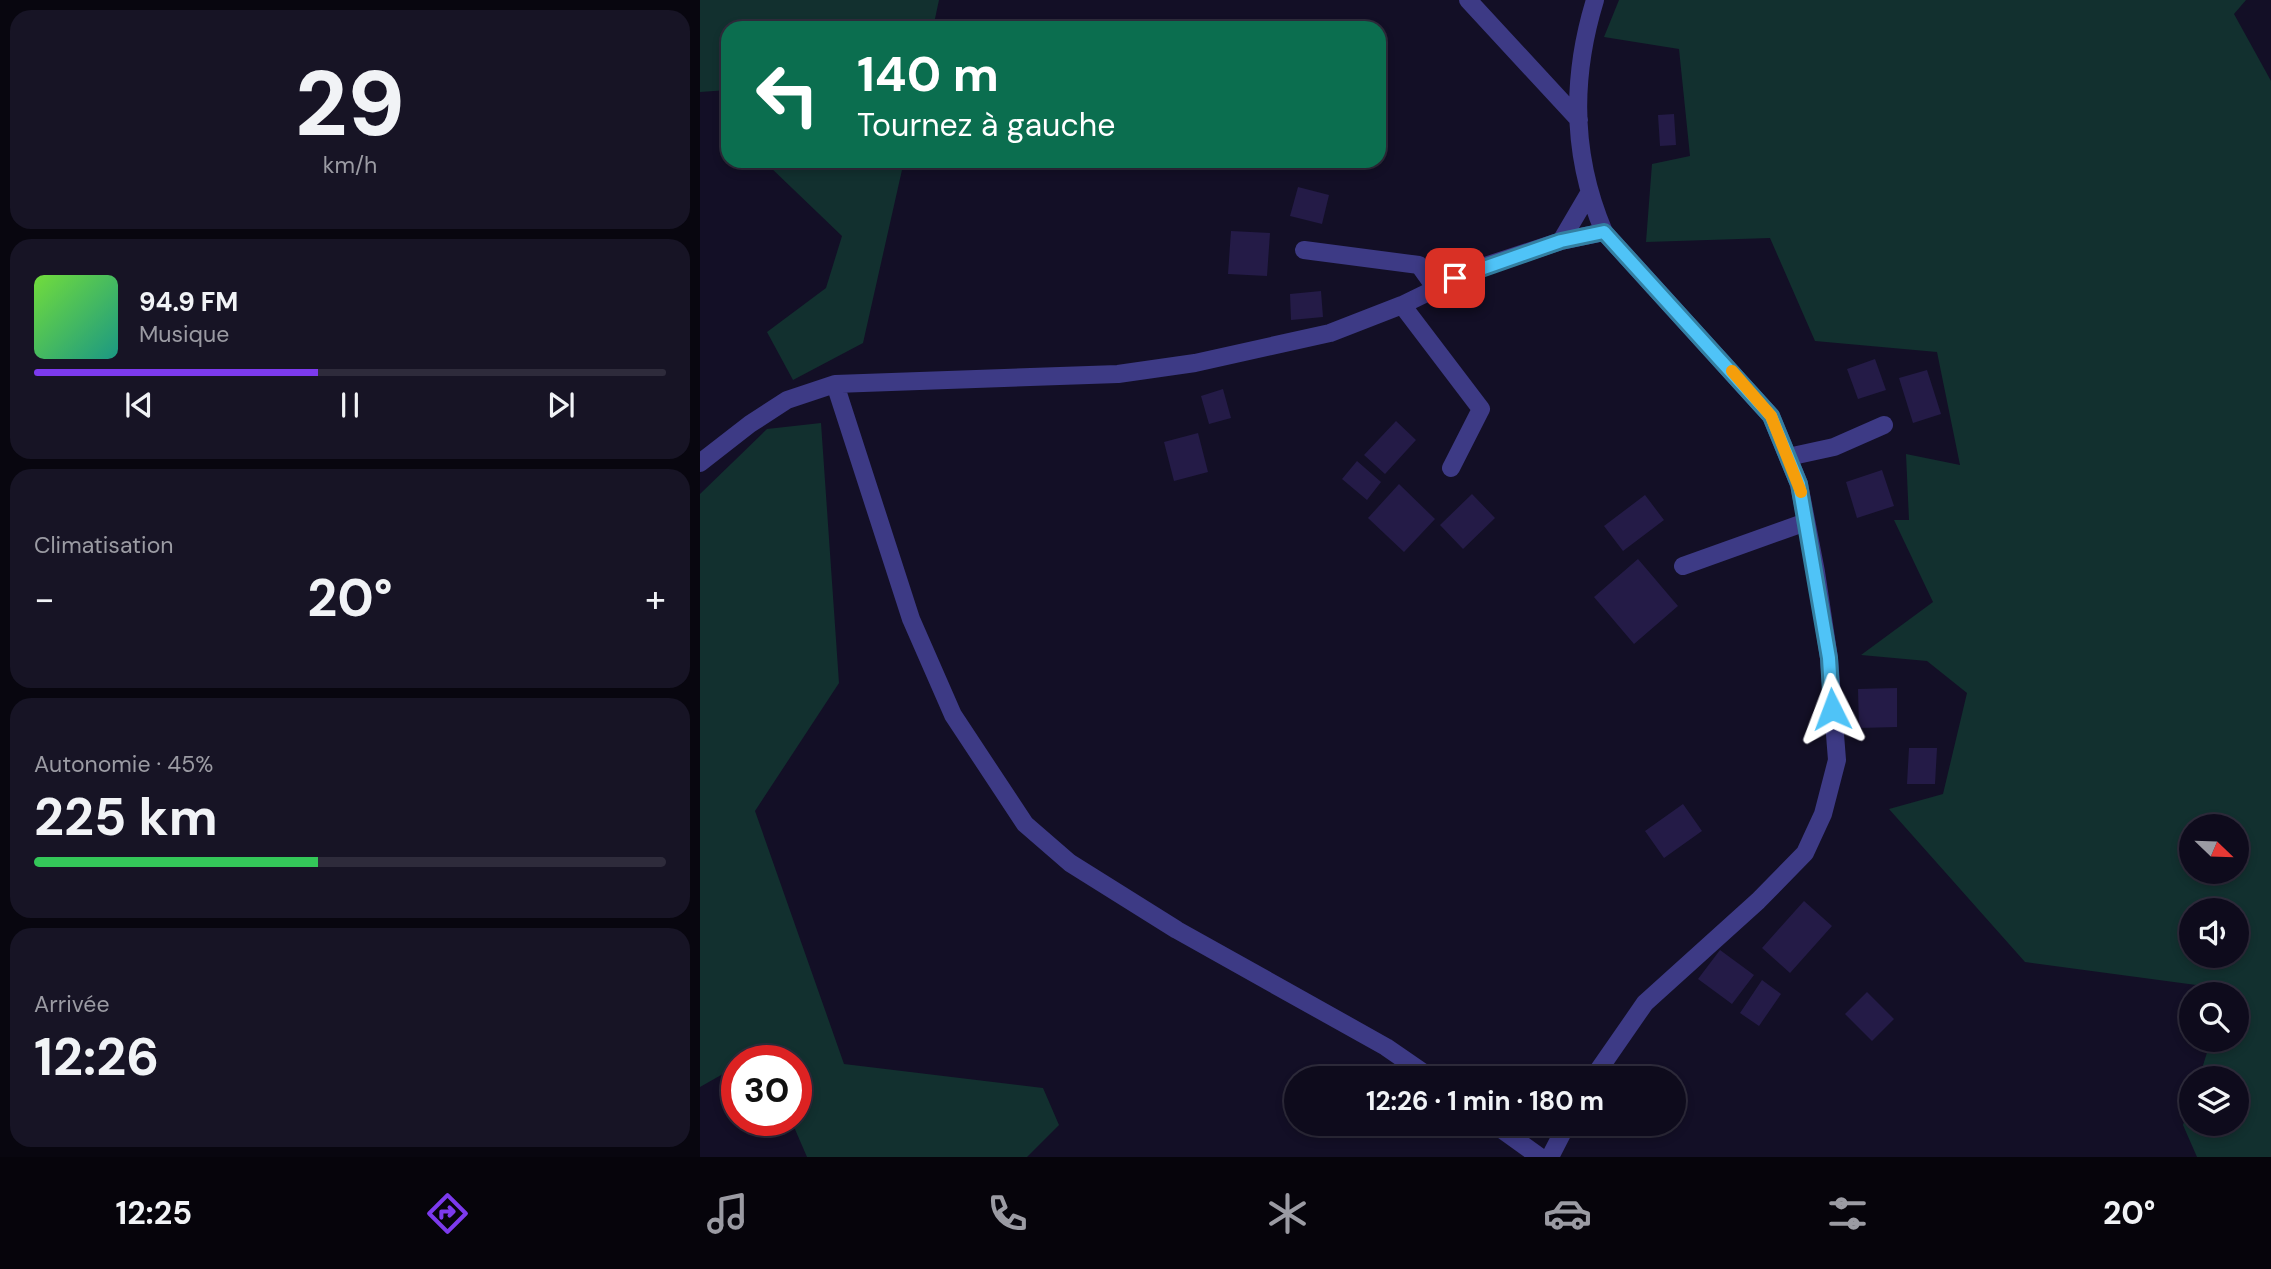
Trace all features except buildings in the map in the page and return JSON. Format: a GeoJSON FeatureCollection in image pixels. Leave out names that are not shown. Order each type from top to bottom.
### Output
{"type":"FeatureCollection","features":[{"type":"Feature","properties":{"kind":"street"},"geometry":{"type":"LineString","coordinates":[[1468,0],[1579,120]]}},
{"type":"Feature","properties":{"kind":"street"},"geometry":{"type":"LineString","coordinates":[[1595,0],[1582,40],[1576,93],[1588,195],[1604,232],[1771,416],[1799,484],[1829,658],[1837,760],[1823,814],[1805,853],[1758,901],[1644,1003],[1601,1066]]}},
{"type":"Feature","properties":{"kind":"street"},"geometry":{"type":"LineString","coordinates":[[1561,241],[1588,195]]}},
{"type":"Feature","properties":{"kind":"street"},"geometry":{"type":"LineString","coordinates":[[700,463],[750,424],[787,400],[835,384],[1131,372],[1195,363],[1330,332],[1402,304],[1434,286],[1476,269],[1561,241],[1604,232]]}},
{"type":"Feature","properties":{"kind":"street"},"geometry":{"type":"LineString","coordinates":[[1304,250],[1419,265],[1434,286]]}},
{"type":"Feature","properties":{"kind":"street"},"geometry":{"type":"LineString","coordinates":[[1402,304],[1481,409],[1451,468]]}},
{"type":"Feature","properties":{"kind":"street"},"geometry":{"type":"LineString","coordinates":[[835,384],[911,619],[953,715],[1025,824],[1070,863],[1189,936],[1386,1047],[1414,1066]]}},
{"type":"Feature","properties":{"kind":"street"},"geometry":{"type":"LineString","coordinates":[[1788,457],[1834,447],[1884,425]]}},
{"type":"Feature","properties":{"kind":"street"},"geometry":{"type":"LineString","coordinates":[[1683,566],[1806,522]]}},
{"type":"Feature","properties":{"kind":"street"},"geometry":{"type":"LineString","coordinates":[[1511,1136],[1540,1157]]}},
{"type":"Feature","properties":{"kind":"street"},"geometry":{"type":"LineString","coordinates":[[1550,1157],[1561,1136]]}},
{"type":"Feature","properties":{"kind":"green space"},"geometry":{"type":"Polygon","coordinates":[[[700,0],[939,0],[934,21],[721,21],[721,90],[700,92],[700,0]]]}},
{"type":"Feature","properties":{"kind":"green space"},"geometry":{"type":"Polygon","coordinates":[[[1619,0],[2246,0],[2234,14],[2271,81],[2271,1157],[2197,1157],[2188,1136],[2249,1136],[2249,1066],[2203,1066],[2207,1052],[2249,1052],[2249,982],[2179,983],[2025,962],[1889,809],[1943,794],[1967,693],[1927,661],[1861,655],[1933,602],[1894,520],[1909,520],[1906,454],[1960,465],[1937,352],[1815,341],[1770,238],[1646,242],[1652,164],[1690,156],[1679,49],[1604,37],[1619,0]]]}},
{"type":"Feature","properties":{"kind":"green space"},"geometry":{"type":"Polygon","coordinates":[[[771,168],[902,168],[863,343],[793,380],[767,332],[826,288],[842,236],[771,168]]]}},
{"type":"Feature","properties":{"kind":"green space"},"geometry":{"type":"Polygon","coordinates":[[[821,423],[839,683],[755,811],[844,1064],[1043,1088],[1059,1125],[1027,1157],[807,1157],[798,1136],[812,1136],[812,1045],[721,1045],[721,1075],[700,1087],[700,494],[767,429],[821,423]]]}},
{"type":"Feature","properties":{"kind":"slow traffic"},"geometry":{"type":"LineString","coordinates":[[1732,371],[1771,416],[1801,492]]}},
{"type":"Feature","properties":{"kind":"route"},"geometry":{"type":"LineString","coordinates":[[1455,278],[1561,241],[1604,232],[1671,309],[1729,367],[1771,416],[1799,484],[1829,658],[1832,709]]}}]}
